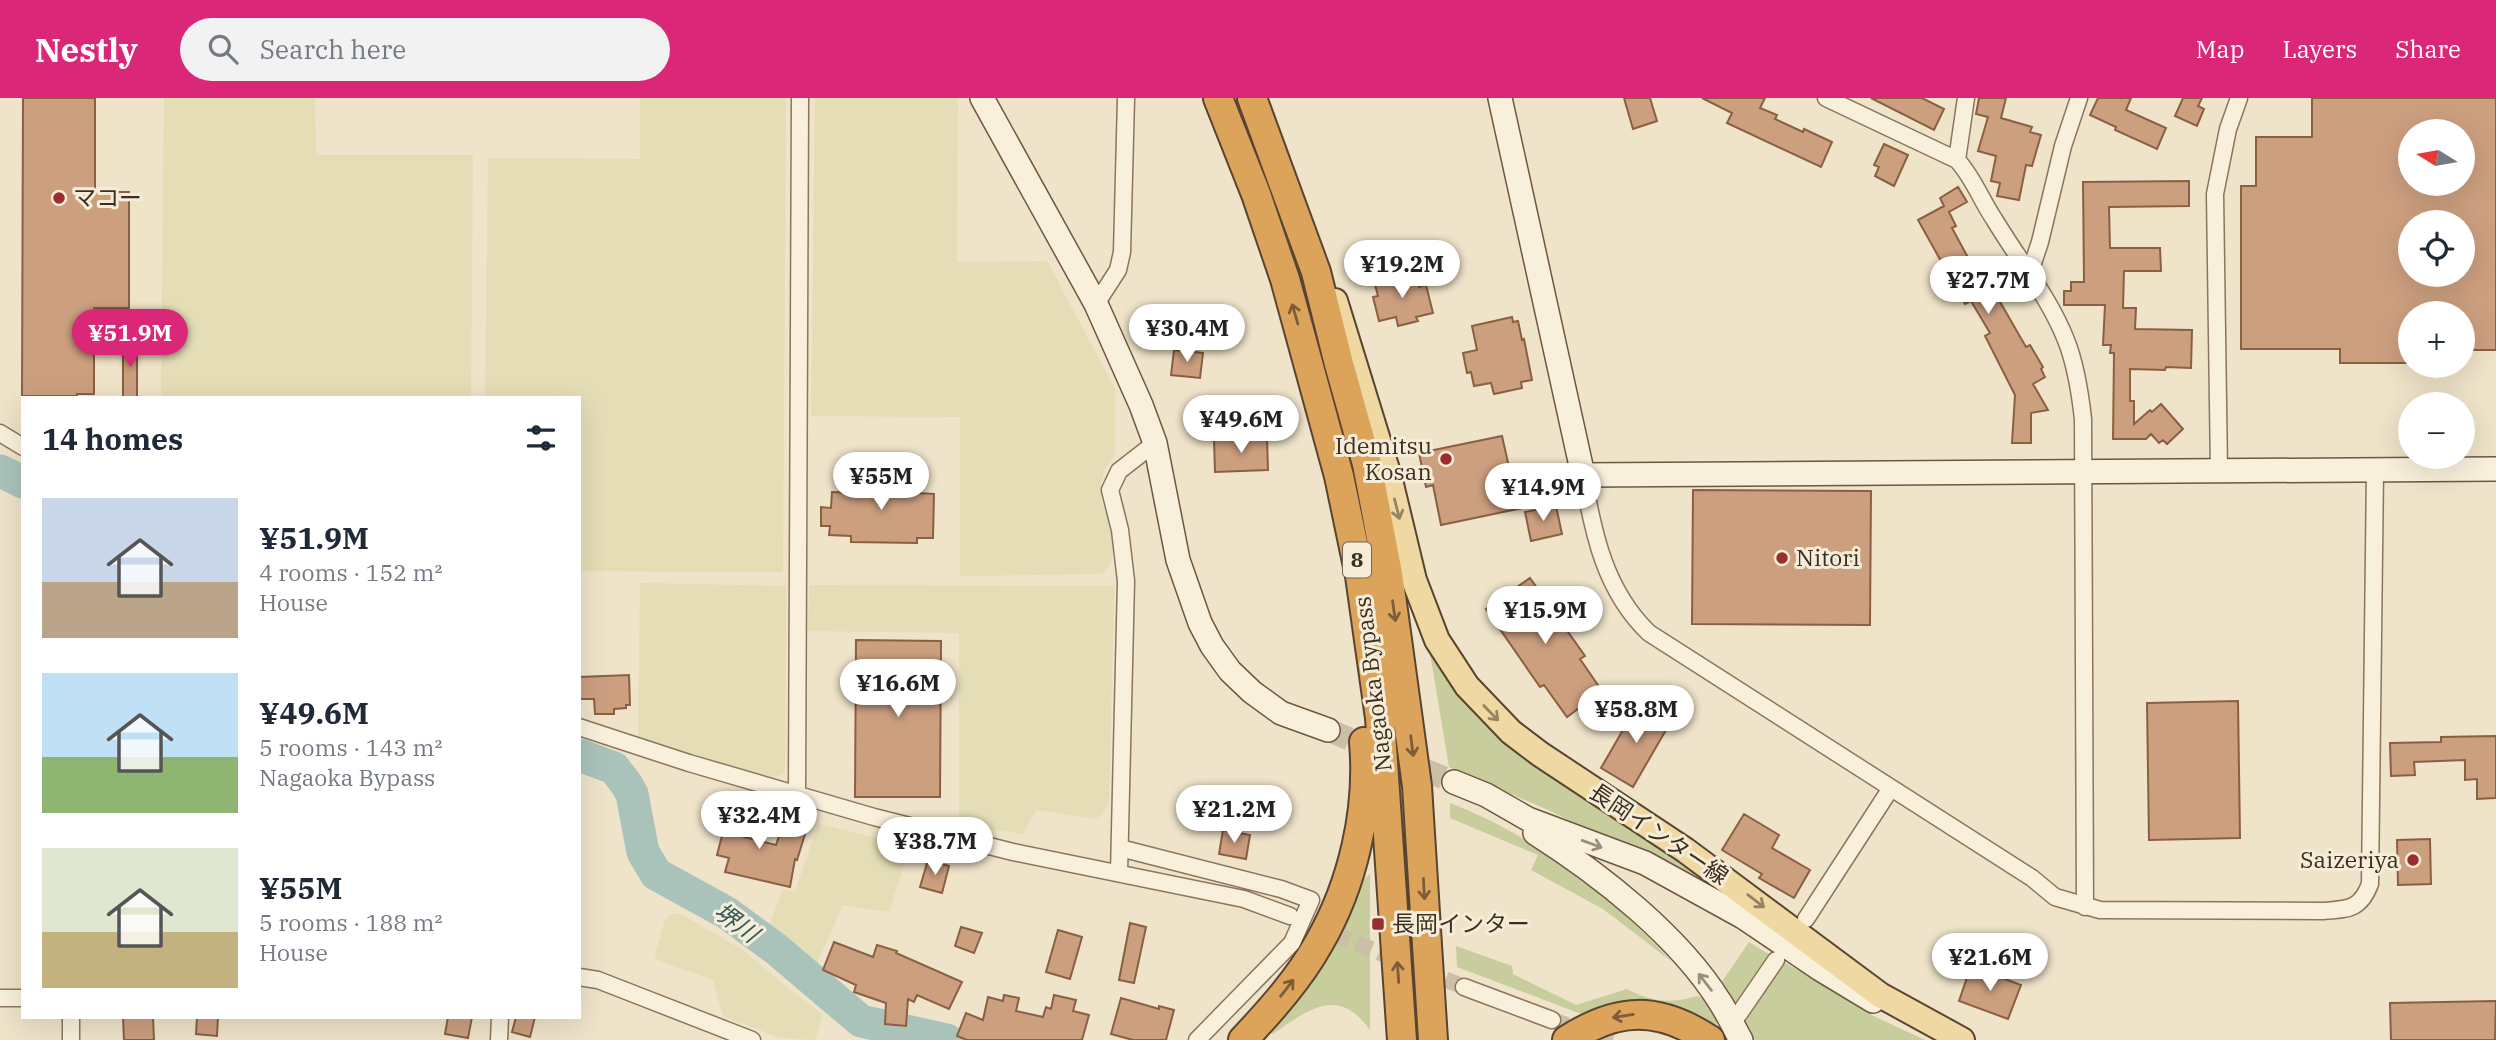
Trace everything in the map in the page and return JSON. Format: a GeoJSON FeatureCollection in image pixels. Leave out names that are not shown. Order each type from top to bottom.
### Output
{"type":"FeatureCollection","features":[{"type":"Feature","properties":{"kind":"highway","name":"Nagaoka Bypass"},"geometry":{"type":"LineString","coordinates":[[1218,98],[1256,194],[1285,279],[1339,476],[1360,576],[1381,718],[1402,1040]]}},
{"type":"Feature","properties":{"kind":"highway","name":"Nagaoka Bypass"},"geometry":{"type":"LineString","coordinates":[[1255,98],[1316,272],[1367,464],[1388,574],[1417,786],[1433,1040]]}},
{"type":"Feature","properties":{"kind":"highway"},"geometry":{"type":"LineString","coordinates":[[1243,1040],[1297,976],[1331,923],[1354,855],[1365,786],[1366,760],[1359,681],[1324,475],[1310,365]]}},
{"type":"Feature","properties":{"kind":"highway"},"geometry":{"type":"LineString","coordinates":[[1426,934],[1436,955],[1446,1040]]}},
{"type":"Feature","properties":{"kind":"highway"},"geometry":{"type":"LineString","coordinates":[[1560,1030],[1639,1014],[1677,1021],[1710,1040]]}},
{"type":"Feature","properties":{"kind":"main road","name":"長岡インター線"},"geometry":{"type":"LineString","coordinates":[[1255,98],[1283,146],[1356,363],[1419,592],[1437,640],[1467,685],[1511,732],[1540,754],[1685,849],[1880,995],[1956,1038]]}},
{"type":"Feature","properties":{"kind":"street"},"geometry":{"type":"LineString","coordinates":[[797,795],[800,98]]}},
{"type":"Feature","properties":{"kind":"street"},"geometry":{"type":"LineString","coordinates":[[982,98],[1096,304],[1141,405],[1154,443],[1178,559],[1200,623],[1212,646],[1230,671],[1252,692],[1281,713],[1328,730]]}},
{"type":"Feature","properties":{"kind":"street"},"geometry":{"type":"LineString","coordinates":[[1096,304],[1118,270],[1122,252],[1126,98]]}},
{"type":"Feature","properties":{"kind":"street"},"geometry":{"type":"LineString","coordinates":[[1500,98],[1597,546],[1608,575],[1631,616],[1649,633],[2032,878],[2055,897],[2100,910],[2323,911],[2357,905],[2365,896],[2370,884],[2371,866],[2375,470]]}},
{"type":"Feature","properties":{"kind":"street"},"geometry":{"type":"LineString","coordinates":[[1826,98],[1957,160],[1966,169],[1992,217],[2046,301],[2066,340],[2079,384],[2085,473],[2085,907]]}},
{"type":"Feature","properties":{"kind":"street"},"geometry":{"type":"LineString","coordinates":[[1957,160],[1966,98]]}},
{"type":"Feature","properties":{"kind":"street"},"geometry":{"type":"LineString","coordinates":[[2029,275],[2040,243],[2063,146],[2079,98]]}},
{"type":"Feature","properties":{"kind":"street"},"geometry":{"type":"LineString","coordinates":[[2219,471],[2216,194],[2228,129],[2239,98]]}},
{"type":"Feature","properties":{"kind":"street"},"geometry":{"type":"LineString","coordinates":[[0,433],[21,446]]}},
{"type":"Feature","properties":{"kind":"street"},"geometry":{"type":"LineString","coordinates":[[1119,873],[1126,581],[1120,530],[1110,490],[1119,471],[1154,443]]}},
{"type":"Feature","properties":{"kind":"street"},"geometry":{"type":"LineString","coordinates":[[1583,475],[2496,469]]}},
{"type":"Feature","properties":{"kind":"street"},"geometry":{"type":"LineString","coordinates":[[581,728],[797,795],[1013,852],[1244,899],[1290,916]]}},
{"type":"Feature","properties":{"kind":"street"},"geometry":{"type":"LineString","coordinates":[[1454,782],[1486,795],[1528,818],[1645,863],[1743,917],[1869,999],[1956,1038]]}},
{"type":"Feature","properties":{"kind":"street"},"geometry":{"type":"LineString","coordinates":[[1806,919],[1891,788]]}},
{"type":"Feature","properties":{"kind":"street"},"geometry":{"type":"LineString","coordinates":[[1486,795],[1518,822],[1594,873],[1631,904],[1698,973],[1719,1001],[1741,1040]]}},
{"type":"Feature","properties":{"kind":"street"},"geometry":{"type":"LineString","coordinates":[[1120,848],[1281,889],[1311,900],[1292,943],[1197,1040]]}},
{"type":"Feature","properties":{"kind":"street"},"geometry":{"type":"LineString","coordinates":[[1739,1014],[1776,960]]}},
{"type":"Feature","properties":{"kind":"street"},"geometry":{"type":"LineString","coordinates":[[581,977],[598,980],[752,1040]]}},
{"type":"Feature","properties":{"kind":"street"},"geometry":{"type":"LineString","coordinates":[[1464,987],[1560,1030]]}},
{"type":"Feature","properties":{"kind":"street"},"geometry":{"type":"LineString","coordinates":[[0,998],[21,998]]}},
{"type":"Feature","properties":{"kind":"street"},"geometry":{"type":"LineString","coordinates":[[71,1019],[71,1040]]}},
{"type":"Feature","properties":{"kind":"street"},"geometry":{"type":"LineString","coordinates":[[499,1040],[500,1019]]}},
{"type":"Feature","properties":{"kind":"shaded area"},"geometry":{"type":"Polygon","coordinates":[[[164,98],[315,98],[316,155],[473,155],[471,396],[161,396],[164,98]]]}},
{"type":"Feature","properties":{"kind":"shaded area"},"geometry":{"type":"Polygon","coordinates":[[[640,98],[786,98],[783,572],[581,571],[581,396],[485,396],[488,158],[640,159],[640,98]]]}},
{"type":"Feature","properties":{"kind":"shaded area"},"geometry":{"type":"Polygon","coordinates":[[[815,98],[958,98],[957,262],[1047,261],[1115,389],[1115,454],[1104,470],[1101,484],[1101,499],[1114,546],[1111,562],[1102,574],[960,576],[960,417],[811,416],[815,98]]]}},
{"type":"Feature","properties":{"kind":"shaded area"},"geometry":{"type":"Polygon","coordinates":[[[640,583],[786,586],[785,772],[770,780],[638,738],[640,583]]]}},
{"type":"Feature","properties":{"kind":"shaded area"},"geometry":{"type":"Polygon","coordinates":[[[809,585],[1114,586],[1109,803],[1098,819],[1036,810],[1023,834],[959,824],[959,633],[808,631],[809,585]]]}},
{"type":"Feature","properties":{"kind":"shaded area"},"geometry":{"type":"Polygon","coordinates":[[[818,824],[878,838],[909,849],[889,912],[843,905],[815,968],[769,926],[783,889],[795,892],[818,824]]]}},
{"type":"Feature","properties":{"kind":"shaded area"},"geometry":{"type":"Polygon","coordinates":[[[679,913],[743,950],[820,1012],[823,1015],[815,1040],[780,1038],[723,1016],[713,980],[654,959],[665,920],[670,915],[679,913]]]}},
{"type":"Feature","properties":{"kind":"green space"},"geometry":{"type":"Polygon","coordinates":[[[1432,652],[1466,703],[1492,730],[1765,916],[1548,810],[1449,767],[1430,653],[1432,652]]]}},
{"type":"Feature","properties":{"kind":"green space"},"geometry":{"type":"Polygon","coordinates":[[[1450,803],[1512,832],[1570,869],[1597,890],[1671,961],[1603,909],[1531,870],[1538,855],[1450,818],[1450,803]]]}},
{"type":"Feature","properties":{"kind":"green space"},"geometry":{"type":"Polygon","coordinates":[[[1370,874],[1370,1030],[1358,1016],[1346,1008],[1334,1005],[1311,1010],[1273,1034],[1268,1030],[1358,885],[1370,874]]]}},
{"type":"Feature","properties":{"kind":"green space"},"geometry":{"type":"Polygon","coordinates":[[[1749,942],[1770,955],[1734,1005],[1719,986],[1749,942]]]}},
{"type":"Feature","properties":{"kind":"green space"},"geometry":{"type":"Polygon","coordinates":[[[1456,946],[1512,966],[1513,974],[1576,1005],[1627,989],[1645,997],[1662,1000],[1697,996],[1705,999],[1718,1023],[1650,1002],[1616,1002],[1584,1015],[1457,967],[1456,946]]]}},
{"type":"Feature","properties":{"kind":"green space"},"geometry":{"type":"Polygon","coordinates":[[[1783,962],[1821,982],[1865,1012],[1925,1040],[1755,1040],[1743,1022],[1783,962]]]}},
{"type":"Feature","properties":{"kind":"building","name":"マコー"},"geometry":{"type":"Polygon","coordinates":[[[23,98],[95,98],[95,192],[129,192],[129,308],[94,308],[94,394],[22,396],[23,98]]]}},
{"type":"Feature","properties":{"kind":"building"},"geometry":{"type":"Polygon","coordinates":[[[1624,98],[1650,98],[1657,121],[1633,129],[1624,98]]]}},
{"type":"Feature","properties":{"kind":"building"},"geometry":{"type":"Polygon","coordinates":[[[1702,98],[1765,98],[1760,108],[1777,115],[1775,119],[1832,142],[1821,167],[1727,123],[1732,113],[1702,98]]]}},
{"type":"Feature","properties":{"kind":"building"},"geometry":{"type":"Polygon","coordinates":[[[1871,98],[1922,98],[1944,109],[1934,130],[1871,98]]]}},
{"type":"Feature","properties":{"kind":"building"},"geometry":{"type":"Polygon","coordinates":[[[1979,98],[2006,98],[2001,118],[2032,127],[2030,132],[2041,135],[2032,166],[2026,165],[2019,200],[1997,196],[2000,183],[1991,181],[1996,156],[1978,151],[1988,117],[1976,114],[1979,98]]]}},
{"type":"Feature","properties":{"kind":"building"},"geometry":{"type":"Polygon","coordinates":[[[2098,98],[2131,98],[2126,110],[2166,128],[2157,149],[2090,115],[2098,98]]]}},
{"type":"Feature","properties":{"kind":"building"},"geometry":{"type":"Polygon","coordinates":[[[2183,98],[2202,98],[2198,106],[2204,109],[2197,126],[2175,116],[2183,98]]]}},
{"type":"Feature","properties":{"kind":"building"},"geometry":{"type":"Polygon","coordinates":[[[2312,98],[2496,98],[2496,350],[2475,350],[2475,301],[2398,301],[2398,363],[2340,363],[2340,349],[2241,349],[2241,186],[2256,186],[2256,137],[2312,137],[2312,98]]]}},
{"type":"Feature","properties":{"kind":"building"},"geometry":{"type":"Polygon","coordinates":[[[1884,144],[1908,155],[1894,186],[1875,176],[1879,167],[1874,165],[1884,144]]]}},
{"type":"Feature","properties":{"kind":"building"},"geometry":{"type":"Polygon","coordinates":[[[2189,181],[2189,206],[2109,207],[2110,248],[2160,248],[2161,271],[2124,271],[2123,308],[2136,308],[2135,329],[2192,330],[2191,368],[2130,369],[2130,401],[2134,401],[2134,424],[2161,404],[2183,429],[2167,444],[2163,440],[2159,443],[2151,434],[2146,439],[2113,439],[2114,353],[2110,353],[2111,345],[2103,345],[2105,305],[2064,305],[2064,291],[2071,291],[2071,282],[2084,282],[2083,182],[2189,181]]]}},
{"type":"Feature","properties":{"kind":"building"},"geometry":{"type":"Polygon","coordinates":[[[1958,187],[1967,202],[1949,212],[1956,226],[1952,228],[1972,265],[1977,262],[2026,347],[2030,345],[2043,367],[2041,369],[2045,377],[2033,384],[2048,410],[2031,413],[2031,443],[2012,443],[2015,395],[1985,336],[1990,333],[1971,301],[1965,304],[1918,220],[1944,206],[1940,198],[1958,187]]]}},
{"type":"Feature","properties":{"kind":"building"},"geometry":{"type":"Polygon","coordinates":[[[1416,274],[1419,287],[1426,285],[1433,313],[1416,317],[1418,321],[1398,326],[1396,317],[1379,321],[1373,297],[1378,296],[1375,285],[1416,274]]]}},
{"type":"Feature","properties":{"kind":"building"},"geometry":{"type":"Polygon","coordinates":[[[1512,317],[1513,322],[1518,321],[1522,340],[1524,339],[1532,380],[1521,382],[1522,388],[1494,394],[1491,383],[1474,386],[1471,372],[1467,373],[1463,353],[1477,350],[1472,326],[1512,317]]]}},
{"type":"Feature","properties":{"kind":"building"},"geometry":{"type":"Polygon","coordinates":[[[123,342],[137,342],[137,396],[123,396],[123,342]]]}},
{"type":"Feature","properties":{"kind":"building"},"geometry":{"type":"Polygon","coordinates":[[[1174,350],[1203,353],[1200,378],[1171,375],[1174,350]]]}},
{"type":"Feature","properties":{"kind":"building"},"geometry":{"type":"Polygon","coordinates":[[[1502,436],[1513,485],[1522,483],[1527,507],[1441,525],[1433,485],[1426,487],[1419,453],[1502,436]]]}},
{"type":"Feature","properties":{"kind":"building"},"geometry":{"type":"Polygon","coordinates":[[[1267,438],[1268,470],[1215,472],[1214,439],[1267,438]]]}},
{"type":"Feature","properties":{"kind":"building"},"geometry":{"type":"Polygon","coordinates":[[[855,476],[918,478],[918,493],[934,494],[933,538],[917,538],[917,543],[851,542],[851,536],[829,535],[830,526],[821,526],[821,507],[831,508],[832,492],[855,493],[855,476]]]}},
{"type":"Feature","properties":{"kind":"building","name":"Nitori"},"geometry":{"type":"Polygon","coordinates":[[[1693,490],[1871,491],[1870,625],[1692,624],[1693,490]]]}},
{"type":"Feature","properties":{"kind":"building"},"geometry":{"type":"Polygon","coordinates":[[[1556,506],[1562,534],[1531,541],[1525,512],[1556,506]]]}},
{"type":"Feature","properties":{"kind":"building"},"geometry":{"type":"Polygon","coordinates":[[[1530,578],[1585,656],[1580,659],[1602,691],[1567,717],[1544,685],[1540,687],[1486,609],[1530,578]]]}},
{"type":"Feature","properties":{"kind":"building"},"geometry":{"type":"Polygon","coordinates":[[[856,640],[941,641],[940,797],[855,797],[856,640]]]}},
{"type":"Feature","properties":{"kind":"building"},"geometry":{"type":"Polygon","coordinates":[[[629,675],[630,705],[614,709],[614,714],[595,714],[594,699],[581,699],[581,677],[629,675]]]}},
{"type":"Feature","properties":{"kind":"building"},"geometry":{"type":"Polygon","coordinates":[[[2238,701],[2240,838],[2149,840],[2147,703],[2238,701]]]}},
{"type":"Feature","properties":{"kind":"building"},"geometry":{"type":"Polygon","coordinates":[[[1638,704],[1670,723],[1633,787],[1601,768],[1638,704]]]}},
{"type":"Feature","properties":{"kind":"building"},"geometry":{"type":"Polygon","coordinates":[[[2496,736],[2496,798],[2477,799],[2477,779],[2465,780],[2465,760],[2414,762],[2415,775],[2391,776],[2390,743],[2441,742],[2441,737],[2496,736]]]}},
{"type":"Feature","properties":{"kind":"building"},"geometry":{"type":"Polygon","coordinates":[[[730,805],[751,811],[744,837],[776,845],[783,824],[806,831],[797,860],[795,859],[790,887],[725,872],[729,858],[717,855],[730,805]]]}},
{"type":"Feature","properties":{"kind":"building"},"geometry":{"type":"Polygon","coordinates":[[[1744,814],[1779,835],[1772,848],[1810,870],[1794,898],[1759,878],[1762,874],[1722,850],[1744,814]]]}},
{"type":"Feature","properties":{"kind":"building"},"geometry":{"type":"Polygon","coordinates":[[[1223,830],[1250,835],[1246,859],[1219,854],[1223,830]]]}},
{"type":"Feature","properties":{"kind":"building"},"geometry":{"type":"Polygon","coordinates":[[[2430,839],[2431,884],[2398,885],[2397,840],[2430,839]]]}},
{"type":"Feature","properties":{"kind":"building"},"geometry":{"type":"Polygon","coordinates":[[[928,860],[949,866],[942,893],[920,887],[928,860]]]}},
{"type":"Feature","properties":{"kind":"building"},"geometry":{"type":"Polygon","coordinates":[[[1130,923],[1146,927],[1134,983],[1119,980],[1130,923]]]}},
{"type":"Feature","properties":{"kind":"building"},"geometry":{"type":"Polygon","coordinates":[[[961,927],[982,933],[974,953],[955,946],[961,927]]]}},
{"type":"Feature","properties":{"kind":"building"},"geometry":{"type":"Polygon","coordinates":[[[1058,930],[1082,937],[1070,979],[1046,972],[1058,930]]]}},
{"type":"Feature","properties":{"kind":"building"},"geometry":{"type":"Polygon","coordinates":[[[834,942],[873,957],[877,945],[897,951],[896,953],[962,982],[949,1009],[917,995],[914,1002],[908,999],[906,1026],[885,1024],[886,1003],[854,992],[856,985],[823,970],[834,942]]]}},
{"type":"Feature","properties":{"kind":"building"},"geometry":{"type":"Polygon","coordinates":[[[1971,966],[2021,985],[2008,1019],[1959,1001],[1971,966]]]}},
{"type":"Feature","properties":{"kind":"building"},"geometry":{"type":"Polygon","coordinates":[[[1004,995],[1019,998],[1016,1011],[1043,1017],[1046,1007],[1051,1009],[1054,995],[1076,1000],[1073,1011],[1089,1015],[1082,1040],[967,1040],[957,1036],[966,1013],[983,1020],[988,997],[1003,1001],[1004,995]]]}},
{"type":"Feature","properties":{"kind":"building"},"geometry":{"type":"Polygon","coordinates":[[[1121,998],[1159,1009],[1159,1006],[1174,1010],[1166,1040],[1133,1040],[1111,1034],[1121,998]]]}},
{"type":"Feature","properties":{"kind":"building"},"geometry":{"type":"Polygon","coordinates":[[[2496,1001],[2495,1040],[2391,1040],[2390,1003],[2496,1001]]]}},
{"type":"Feature","properties":{"kind":"building"},"geometry":{"type":"Polygon","coordinates":[[[123,1019],[153,1019],[154,1040],[124,1040],[123,1019]]]}},
{"type":"Feature","properties":{"kind":"building"},"geometry":{"type":"Polygon","coordinates":[[[197,1019],[218,1019],[217,1036],[196,1034],[197,1019]]]}},
{"type":"Feature","properties":{"kind":"building"},"geometry":{"type":"Polygon","coordinates":[[[448,1019],[472,1019],[468,1038],[445,1034],[448,1019]]]}},
{"type":"Feature","properties":{"kind":"building"},"geometry":{"type":"Polygon","coordinates":[[[515,1019],[534,1019],[530,1037],[512,1032],[515,1019]]]}},
{"type":"Feature","properties":{"kind":"waterway","name":"堺川"},"geometry":{"type":"LineString","coordinates":[[0,471],[21,481]]}},
{"type":"Feature","properties":{"kind":"waterway","name":"堺川"},"geometry":{"type":"LineString","coordinates":[[581,756],[614,768],[627,785],[632,794],[643,852],[656,874],[727,913],[776,949],[861,1021],[947,1040]]}},
{"type":"Feature","properties":{"kind":"tunnel"},"geometry":{"type":"LineString","coordinates":[[1328,730],[1454,782]]}},
{"type":"Feature","properties":{"kind":"tunnel"},"geometry":{"type":"LineString","coordinates":[[1290,916],[1464,987]]}},
{"type":"Feature","properties":{"kind":"tunnel"},"geometry":{"type":"LineString","coordinates":[[1552,1020],[1613,1040]]}},
{"type":"Feature","properties":{"kind":"place","name":"マコー"},"geometry":{"type":"Point","coordinates":[59,198]}},
{"type":"Feature","properties":{"kind":"place","name":"Idemitsu Kosan"},"geometry":{"type":"Point","coordinates":[1446,459]}},
{"type":"Feature","properties":{"kind":"place","name":"Nitori"},"geometry":{"type":"Point","coordinates":[1782,558]}},
{"type":"Feature","properties":{"kind":"place","name":"Saizeriya"},"geometry":{"type":"Point","coordinates":[2413,860]}},
{"type":"Feature","properties":{"kind":"place","name":"長岡インター"},"geometry":{"type":"Point","coordinates":[1378,924]}}]}
